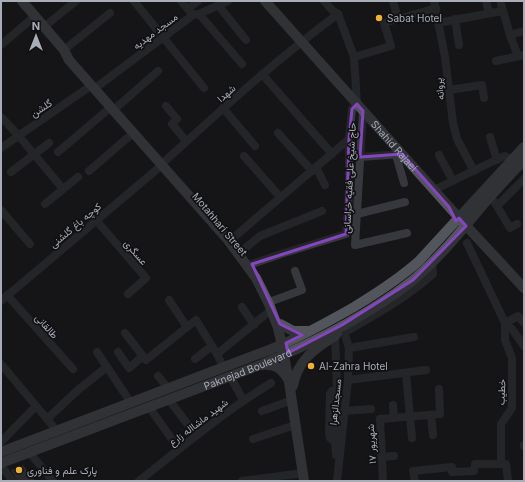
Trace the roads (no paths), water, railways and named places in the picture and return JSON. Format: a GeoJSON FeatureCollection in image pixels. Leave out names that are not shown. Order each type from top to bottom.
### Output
{"type":"FeatureCollection","features":[{"type":"Feature","properties":{"kind":"main road","name":"Shahid Rajaei"},"geometry":{"type":"LineString","coordinates":[[265,1],[399,154],[524,288]]}},
{"type":"Feature","properties":{"kind":"main road","name":"Motahhari Street"},"geometry":{"type":"LineString","coordinates":[[26,2],[35,16],[65,52],[72,57],[241,257],[256,278],[272,305]]}},
{"type":"Feature","properties":{"kind":"main road","name":"Motahhari Street"},"geometry":{"type":"LineString","coordinates":[[114,107],[134,133],[233,238],[258,271],[272,305],[285,349],[304,478]]}},
{"type":"Feature","properties":{"kind":"main road"},"geometry":{"type":"LineString","coordinates":[[453,240],[465,235],[477,238],[476,206],[512,159],[524,147]]}},
{"type":"Feature","properties":{"kind":"main road"},"geometry":{"type":"LineString","coordinates":[[451,226],[453,220],[449,207],[462,208],[476,206],[490,197],[524,160]]}},
{"type":"Feature","properties":{"kind":"main road","name":"Paknejad Boulevard"},"geometry":{"type":"LineString","coordinates":[[1,452],[168,388],[227,372],[260,365],[311,331],[380,291],[407,272],[459,218],[476,206]]}},
{"type":"Feature","properties":{"kind":"main road","name":"Paknejad Boulevard"},"geometry":{"type":"LineString","coordinates":[[1,465],[29,452],[169,400],[269,350],[285,349],[342,325],[388,298],[413,280],[466,226],[476,206]]}},
{"type":"Feature","properties":{"kind":"main road"},"geometry":{"type":"LineString","coordinates":[[291,384],[296,372],[305,358],[311,352],[335,336],[342,325]]}},
{"type":"Feature","properties":{"kind":"main road"},"geometry":{"type":"LineString","coordinates":[[269,350],[275,339],[279,326],[293,331],[311,331]]}},
{"type":"Feature","properties":{"kind":"main road"},"geometry":{"type":"LineString","coordinates":[[260,365],[278,367],[291,384]]}},
{"type":"Feature","properties":{"kind":"main road","name":"Motahhari Street"},"geometry":{"type":"LineString","coordinates":[[291,384],[295,425],[304,478]]}},
{"type":"Feature","properties":{"kind":"main road"},"geometry":{"type":"LineString","coordinates":[[152,394],[154,406]]}},
{"type":"Feature","properties":{"kind":"street"},"geometry":{"type":"LineString","coordinates":[[44,27],[76,1]]}},
{"type":"Feature","properties":{"kind":"street"},"geometry":{"type":"LineString","coordinates":[[134,1],[204,88]]}},
{"type":"Feature","properties":{"kind":"street"},"geometry":{"type":"LineString","coordinates":[[181,1],[242,64]]}},
{"type":"Feature","properties":{"kind":"street"},"geometry":{"type":"LineString","coordinates":[[193,13],[198,1]]}},
{"type":"Feature","properties":{"kind":"street","name":"مسجد مهدیه"},"geometry":{"type":"LineString","coordinates":[[95,86],[163,38],[193,13],[228,1]]}},
{"type":"Feature","properties":{"kind":"street"},"geometry":{"type":"LineString","coordinates":[[324,1],[333,11],[338,14],[354,58],[360,108]]}},
{"type":"Feature","properties":{"kind":"street"},"geometry":{"type":"LineString","coordinates":[[393,1],[398,19]]}},
{"type":"Feature","properties":{"kind":"street"},"geometry":{"type":"LineString","coordinates":[[486,1],[489,13]]}},
{"type":"Feature","properties":{"kind":"street"},"geometry":{"type":"LineString","coordinates":[[218,5],[246,40]]}},
{"type":"Feature","properties":{"kind":"street"},"geometry":{"type":"LineString","coordinates":[[354,58],[391,46],[384,23],[435,5]]}},
{"type":"Feature","properties":{"kind":"street","name":"پروانه"},"geometry":{"type":"LineString","coordinates":[[435,5],[445,57],[453,123],[457,139],[474,171]]}},
{"type":"Feature","properties":{"kind":"street"},"geometry":{"type":"LineString","coordinates":[[438,23],[489,13],[501,7],[510,35],[521,56],[496,61]]}},
{"type":"Feature","properties":{"kind":"street"},"geometry":{"type":"LineString","coordinates":[[65,52],[110,13]]}},
{"type":"Feature","properties":{"kind":"street","name":"شهدا"},"geometry":{"type":"LineString","coordinates":[[163,163],[262,74],[301,41],[338,14]]}},
{"type":"Feature","properties":{"kind":"street"},"geometry":{"type":"LineString","coordinates":[[1,45],[35,16]]}},
{"type":"Feature","properties":{"kind":"street"},"geometry":{"type":"LineString","coordinates":[[455,20],[459,45]]}},
{"type":"Feature","properties":{"kind":"street"},"geometry":{"type":"LineString","coordinates":[[510,35],[524,31]]}},
{"type":"Feature","properties":{"kind":"street"},"geometry":{"type":"LineString","coordinates":[[58,152],[158,71]]}},
{"type":"Feature","properties":{"kind":"street"},"geometry":{"type":"LineString","coordinates":[[262,74],[332,154]]}},
{"type":"Feature","properties":{"kind":"street"},"geometry":{"type":"LineString","coordinates":[[449,90],[482,85],[484,98]]}},
{"type":"Feature","properties":{"kind":"street","name":"گلشن"},"geometry":{"type":"LineString","coordinates":[[1,148],[18,135],[95,86]]}},
{"type":"Feature","properties":{"kind":"street"},"geometry":{"type":"LineString","coordinates":[[166,106],[177,120],[172,124],[186,141]]}},
{"type":"Feature","properties":{"kind":"street"},"geometry":{"type":"LineString","coordinates":[[223,108],[255,146]]}},
{"type":"Feature","properties":{"kind":"street","name":"حاج شیخ علی فقیه خراسانی"},"geometry":{"type":"LineString","coordinates":[[252,264],[346,234],[352,109],[360,108],[360,157],[355,246],[406,233]]}},
{"type":"Feature","properties":{"kind":"street"},"geometry":{"type":"LineString","coordinates":[[1,117],[63,189]]}},
{"type":"Feature","properties":{"kind":"street"},"geometry":{"type":"LineString","coordinates":[[88,171],[134,133]]}},
{"type":"Feature","properties":{"kind":"street"},"geometry":{"type":"LineString","coordinates":[[278,133],[314,169],[325,185]]}},
{"type":"Feature","properties":{"kind":"street"},"geometry":{"type":"LineString","coordinates":[[490,137],[497,160]]}},
{"type":"Feature","properties":{"kind":"street"},"geometry":{"type":"LineString","coordinates":[[233,238],[350,139]]}},
{"type":"Feature","properties":{"kind":"street"},"geometry":{"type":"LineString","coordinates":[[11,172],[49,143]]}},
{"type":"Feature","properties":{"kind":"street"},"geometry":{"type":"LineString","coordinates":[[360,157],[399,154],[404,183]]}},
{"type":"Feature","properties":{"kind":"street"},"geometry":{"type":"LineString","coordinates":[[244,156],[280,197]]}},
{"type":"Feature","properties":{"kind":"street"},"geometry":{"type":"LineString","coordinates":[[439,156],[453,182]]}},
{"type":"Feature","properties":{"kind":"street"},"geometry":{"type":"LineString","coordinates":[[434,190],[504,156],[512,159]]}},
{"type":"Feature","properties":{"kind":"street","name":"کوچه باغ گلشنی"},"geometry":{"type":"LineString","coordinates":[[4,298],[163,163]]}},
{"type":"Feature","properties":{"kind":"street"},"geometry":{"type":"LineString","coordinates":[[45,204],[78,177]]}},
{"type":"Feature","properties":{"kind":"street"},"geometry":{"type":"LineString","coordinates":[[509,177],[517,185]]}},
{"type":"Feature","properties":{"kind":"street"},"geometry":{"type":"LineString","coordinates":[[497,206],[524,179]]}},
{"type":"Feature","properties":{"kind":"street"},"geometry":{"type":"LineString","coordinates":[[490,197],[510,228],[518,224]]}},
{"type":"Feature","properties":{"kind":"street"},"geometry":{"type":"LineString","coordinates":[[357,214],[405,202]]}},
{"type":"Feature","properties":{"kind":"street"},"geometry":{"type":"LineString","coordinates":[[1,210],[30,244]]}},
{"type":"Feature","properties":{"kind":"street"},"geometry":{"type":"LineString","coordinates":[[242,250],[260,236],[322,211]]}},
{"type":"Feature","properties":{"kind":"street","name":"عسگری"},"geometry":{"type":"LineString","coordinates":[[96,220],[146,278],[128,294]]}},
{"type":"Feature","properties":{"kind":"street"},"geometry":{"type":"LineString","coordinates":[[467,243],[505,323],[523,343]]}},
{"type":"Feature","properties":{"kind":"street"},"geometry":{"type":"LineString","coordinates":[[217,354],[254,325],[272,305],[302,290],[295,271]]}},
{"type":"Feature","properties":{"kind":"street","name":"طالقانی"},"geometry":{"type":"LineString","coordinates":[[4,298],[73,369]]}},
{"type":"Feature","properties":{"kind":"street"},"geometry":{"type":"LineString","coordinates":[[169,300],[187,327]]}},
{"type":"Feature","properties":{"kind":"street"},"geometry":{"type":"LineString","coordinates":[[242,307],[254,325]]}},
{"type":"Feature","properties":{"kind":"street"},"geometry":{"type":"LineString","coordinates":[[505,323],[518,316],[524,324]]}},
{"type":"Feature","properties":{"kind":"street"},"geometry":{"type":"LineString","coordinates":[[118,352],[129,368],[196,320],[243,400]]}},
{"type":"Feature","properties":{"kind":"street","name":"خطیب"},"geometry":{"type":"LineString","coordinates":[[500,464],[501,424],[512,408],[512,358],[505,340],[505,323]]}},
{"type":"Feature","properties":{"kind":"street","name":"مسجدالزهرا"},"geometry":{"type":"LineString","coordinates":[[337,478],[348,380],[349,348],[342,325]]}},
{"type":"Feature","properties":{"kind":"street"},"geometry":{"type":"LineString","coordinates":[[125,333],[145,358]]}},
{"type":"Feature","properties":{"kind":"street"},"geometry":{"type":"LineString","coordinates":[[335,336],[337,390],[335,442],[337,478]]}},
{"type":"Feature","properties":{"kind":"street"},"geometry":{"type":"LineString","coordinates":[[349,348],[414,337]]}},
{"type":"Feature","properties":{"kind":"street"},"geometry":{"type":"LineString","coordinates":[[195,359],[212,346]]}},
{"type":"Feature","properties":{"kind":"street"},"geometry":{"type":"LineString","coordinates":[[96,352],[131,403]]}},
{"type":"Feature","properties":{"kind":"street"},"geometry":{"type":"LineString","coordinates":[[1,364],[57,431]]}},
{"type":"Feature","properties":{"kind":"street"},"geometry":{"type":"LineString","coordinates":[[47,419],[107,367]]}},
{"type":"Feature","properties":{"kind":"street"},"geometry":{"type":"LineString","coordinates":[[348,380],[426,370]]}},
{"type":"Feature","properties":{"kind":"street"},"geometry":{"type":"LineString","coordinates":[[406,373],[412,438]]}},
{"type":"Feature","properties":{"kind":"street"},"geometry":{"type":"LineString","coordinates":[[158,376],[168,388]]}},
{"type":"Feature","properties":{"kind":"street","name":"شهید ماشااله زارع"},"geometry":{"type":"LineString","coordinates":[[139,481],[179,448],[243,400],[271,383]]}},
{"type":"Feature","properties":{"kind":"street"},"geometry":{"type":"LineString","coordinates":[[433,435],[439,389]]}},
{"type":"Feature","properties":{"kind":"street"},"geometry":{"type":"LineString","coordinates":[[169,400],[196,435]]}},
{"type":"Feature","properties":{"kind":"street"},"geometry":{"type":"LineString","coordinates":[[262,411],[292,400]]}},
{"type":"Feature","properties":{"kind":"street"},"geometry":{"type":"LineString","coordinates":[[393,405],[394,418]]}},
{"type":"Feature","properties":{"kind":"street"},"geometry":{"type":"LineString","coordinates":[[1,442],[36,406]]}},
{"type":"Feature","properties":{"kind":"street"},"geometry":{"type":"LineString","coordinates":[[154,406],[179,448]]}},
{"type":"Feature","properties":{"kind":"street"},"geometry":{"type":"LineString","coordinates":[[345,411],[371,408]]}},
{"type":"Feature","properties":{"kind":"street","name":"۱۷ شهریور"},"geometry":{"type":"LineString","coordinates":[[383,481],[380,419],[436,415]]}},
{"type":"Feature","properties":{"kind":"street"},"geometry":{"type":"LineString","coordinates":[[253,439],[295,425]]}},
{"type":"Feature","properties":{"kind":"street"},"geometry":{"type":"LineString","coordinates":[[29,452],[53,481]]}},
{"type":"Feature","properties":{"kind":"street"},"geometry":{"type":"LineString","coordinates":[[381,457],[394,456]]}},
{"type":"Feature","properties":{"kind":"street"},"geometry":{"type":"LineString","coordinates":[[415,481],[413,471],[452,467],[452,472],[474,471],[475,464],[506,464],[508,481]]}},
{"type":"Feature","properties":{"kind":"street"},"geometry":{"type":"LineString","coordinates":[[1,465],[13,481]]}},
{"type":"Feature","properties":{"kind":"street"},"geometry":{"type":"LineString","coordinates":[[242,481],[304,478]]}},
{"type":"Feature","properties":{"kind":"place","name":"Sabat Hotel"},"geometry":{"type":"Point","coordinates":[379,18]}},
{"type":"Feature","properties":{"kind":"place","name":"Al-Zahra Hotel"},"geometry":{"type":"Point","coordinates":[311,366]}},
{"type":"Feature","properties":{"kind":"place","name":"پارک علم و فناوری"},"geometry":{"type":"Point","coordinates":[19,470]}}]}
